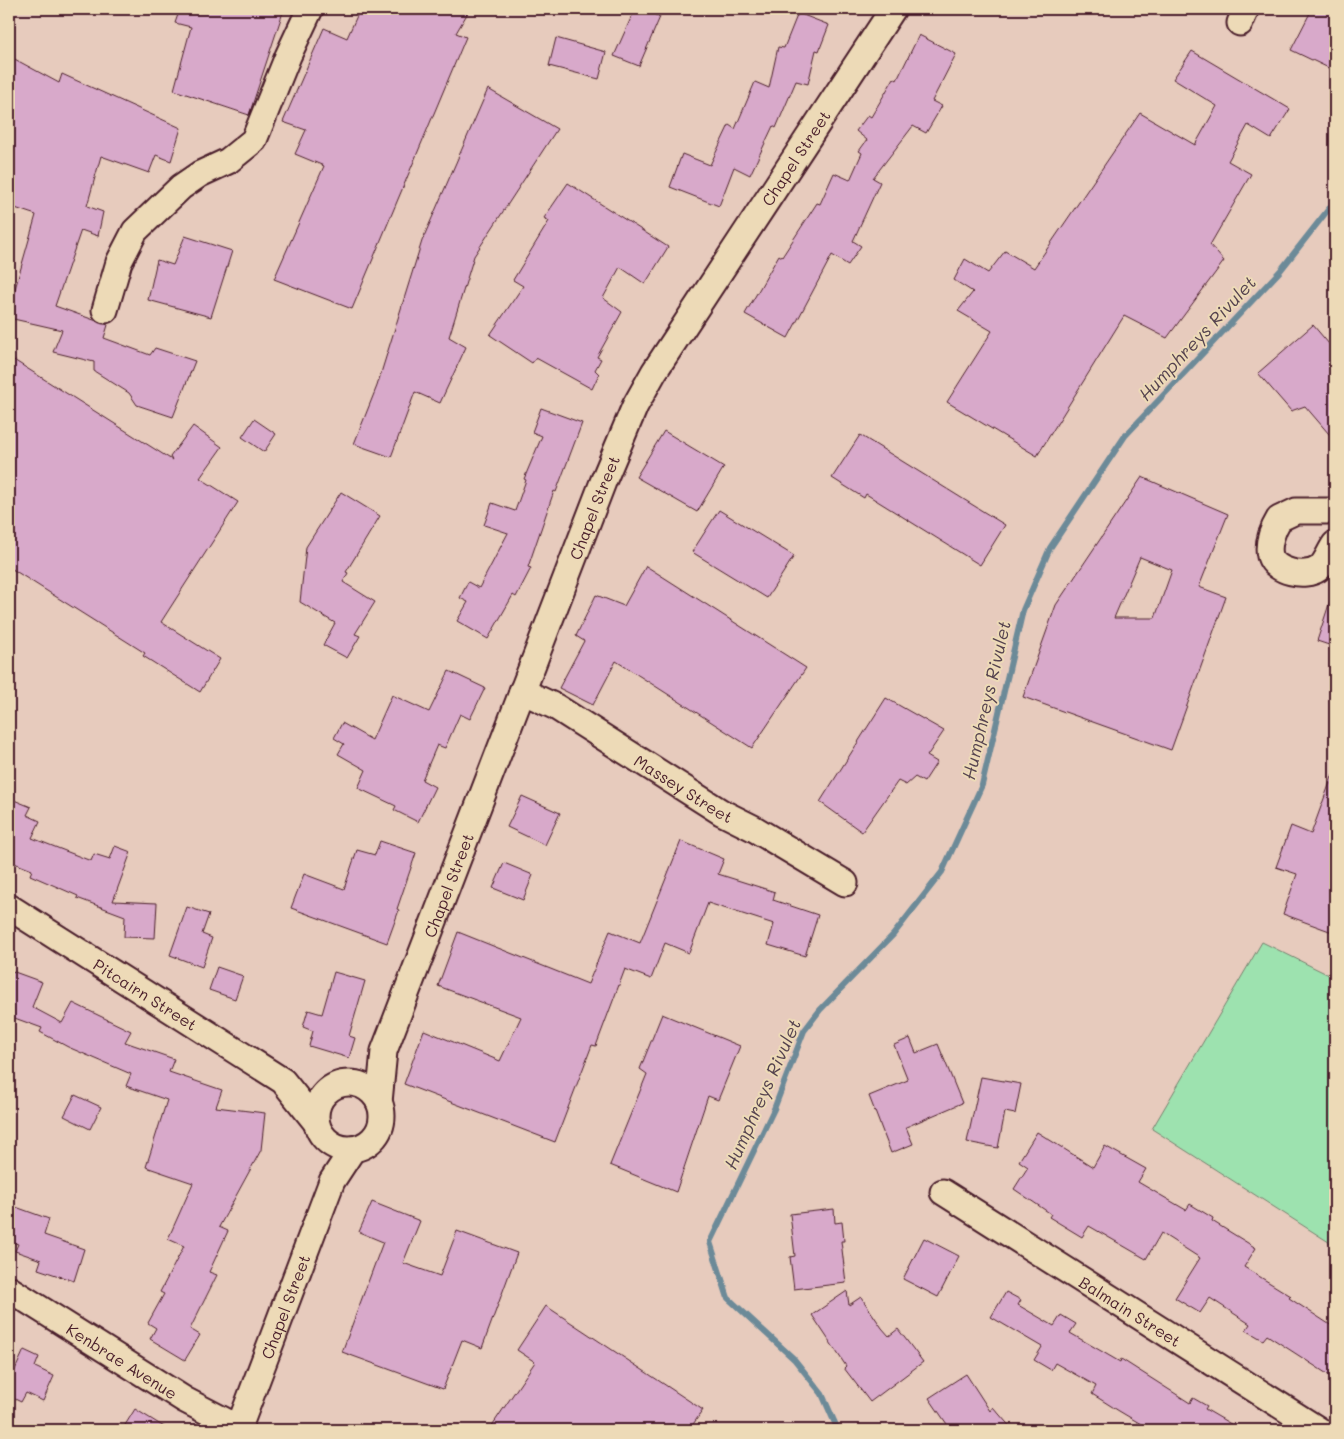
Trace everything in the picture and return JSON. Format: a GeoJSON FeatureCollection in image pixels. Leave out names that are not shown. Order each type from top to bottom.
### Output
{"type":"FeatureCollection","features":[{"type":"Feature","properties":{"kind":"street"},"geometry":{"type":"LineString","coordinates":[[105,310],[119,262],[135,231],[181,187],[200,174],[228,161],[254,140],[288,56],[310,9]]}},
{"type":"Feature","properties":{"kind":"street","name":"Chapel Street"},"geometry":{"type":"LineString","coordinates":[[380,1102],[384,1051],[603,482],[640,398],[677,336],[893,9]]}},
{"type":"Feature","properties":{"kind":"street"},"geometry":{"type":"LineString","coordinates":[[1335,511],[1296,511],[1279,519],[1270,540],[1270,557],[1274,564],[1284,569],[1295,573],[1309,573],[1317,570],[1324,564],[1335,544]]}},
{"type":"Feature","properties":{"kind":"street","name":"Massey Street"},"geometry":{"type":"LineString","coordinates":[[522,692],[556,707],[721,812],[753,828],[845,884]]}},
{"type":"Feature","properties":{"kind":"street","name":"Pitcairn Street"},"geometry":{"type":"LineString","coordinates":[[9,907],[283,1080],[320,1130]]}},
{"type":"Feature","properties":{"kind":"street","name":"Chapel Street"},"geometry":{"type":"LineString","coordinates":[[340,1084],[384,1051]]}},
{"type":"Feature","properties":{"kind":"street","name":"Pitcairn Street"},"geometry":{"type":"LineString","coordinates":[[283,1080],[340,1084]]}},
{"type":"Feature","properties":{"kind":"street"},"geometry":{"type":"LineString","coordinates":[[320,1130],[333,1146],[353,1149],[363,1146],[378,1132],[382,1112],[380,1102],[374,1093],[365,1087],[340,1084],[319,1100],[315,1110],[332,1181]]}},
{"type":"Feature","properties":{"kind":"street","name":"Chapel Street"},"geometry":{"type":"LineString","coordinates":[[239,1429],[332,1181],[353,1149]]}},
{"type":"Feature","properties":{"kind":"street","name":"Balmain Street"},"geometry":{"type":"LineString","coordinates":[[943,1192],[1318,1430]]}},
{"type":"Feature","properties":{"kind":"street","name":"Kenbrae Avenue"},"geometry":{"type":"LineString","coordinates":[[9,1289],[185,1400],[239,1429]]}},
{"type":"Feature","properties":{"kind":"green space"},"geometry":{"type":"Polygon","coordinates":[[[1262,942],[1335,978],[1335,1246],[1152,1129],[1262,942]]]}},
{"type":"Feature","properties":{"kind":"building"},"geometry":{"type":"Polygon","coordinates":[[[180,9],[284,9],[249,115],[174,90],[191,27],[175,23],[180,9]]]}},
{"type":"Feature","properties":{"kind":"building"},"geometry":{"type":"Polygon","coordinates":[[[360,9],[470,9],[456,33],[466,37],[352,309],[274,279],[324,166],[295,154],[306,130],[283,122],[324,28],[347,38],[360,9]]]}},
{"type":"Feature","properties":{"kind":"building"},"geometry":{"type":"Polygon","coordinates":[[[635,9],[642,9],[660,17],[639,66],[614,56],[635,9]]]}},
{"type":"Feature","properties":{"kind":"building"},"geometry":{"type":"Polygon","coordinates":[[[1312,9],[1335,9],[1335,71],[1291,50],[1312,9]]]}},
{"type":"Feature","properties":{"kind":"building"},"geometry":{"type":"Polygon","coordinates":[[[798,13],[829,25],[819,51],[816,50],[808,84],[796,81],[776,128],[773,126],[750,175],[734,167],[719,206],[670,187],[682,154],[710,165],[729,125],[735,129],[755,82],[769,88],[778,47],[784,48],[798,13]]]}},
{"type":"Feature","properties":{"kind":"building"},"geometry":{"type":"Polygon","coordinates":[[[919,35],[956,54],[932,101],[942,106],[926,133],[913,126],[873,178],[880,182],[853,241],[861,246],[848,265],[832,255],[788,338],[745,314],[779,255],[782,257],[817,203],[820,204],[834,173],[850,180],[862,153],[859,151],[867,140],[856,131],[868,115],[871,117],[894,78],[897,80],[919,35]]]}},
{"type":"Feature","properties":{"kind":"building"},"geometry":{"type":"Polygon","coordinates":[[[556,38],[606,52],[599,79],[549,66],[556,38]]]}},
{"type":"Feature","properties":{"kind":"building"},"geometry":{"type":"Polygon","coordinates":[[[1192,51],[1290,109],[1271,139],[1248,125],[1228,161],[1251,174],[1210,245],[1224,261],[1167,338],[1124,316],[1037,456],[947,402],[992,331],[958,311],[973,292],[954,280],[965,259],[988,273],[1005,251],[1034,268],[1140,113],[1195,145],[1217,106],[1173,79],[1192,51]]]}},
{"type":"Feature","properties":{"kind":"building"},"geometry":{"type":"Polygon","coordinates":[[[9,56],[59,83],[62,74],[181,128],[171,161],[156,155],[149,173],[101,156],[87,206],[103,212],[98,236],[81,230],[55,306],[108,325],[104,338],[150,355],[155,348],[195,361],[173,417],[137,405],[129,393],[94,371],[94,362],[53,352],[62,330],[9,318],[9,310],[36,215],[9,206],[9,56]]]}},
{"type":"Feature","properties":{"kind":"building"},"geometry":{"type":"Polygon","coordinates":[[[488,89],[557,129],[474,256],[449,337],[466,347],[440,403],[415,392],[391,457],[354,444],[377,386],[422,241],[488,89]]]}},
{"type":"Feature","properties":{"kind":"building"},"geometry":{"type":"Polygon","coordinates":[[[568,183],[668,247],[645,284],[620,267],[603,298],[622,312],[597,357],[601,359],[595,370],[599,374],[592,389],[536,358],[532,363],[490,335],[523,286],[513,280],[549,221],[544,218],[568,183]]]}},
{"type":"Feature","properties":{"kind":"building"},"geometry":{"type":"Polygon","coordinates":[[[185,236],[232,251],[211,317],[148,300],[157,260],[173,265],[185,236]]]}},
{"type":"Feature","properties":{"kind":"building"},"geometry":{"type":"Polygon","coordinates":[[[1313,325],[1335,351],[1335,441],[1305,406],[1291,411],[1258,373],[1313,325]]]}},
{"type":"Feature","properties":{"kind":"building"},"geometry":{"type":"Polygon","coordinates":[[[9,357],[172,460],[170,457],[193,426],[222,447],[200,478],[238,502],[161,622],[220,659],[200,692],[143,656],[145,653],[9,567],[9,357]]]}},
{"type":"Feature","properties":{"kind":"building"},"geometry":{"type":"Polygon","coordinates":[[[541,408],[582,423],[556,492],[554,491],[528,567],[531,568],[516,597],[513,595],[488,639],[457,621],[468,602],[460,598],[468,582],[479,588],[508,533],[484,525],[492,503],[515,511],[526,480],[524,479],[542,436],[532,432],[541,408]]]}},
{"type":"Feature","properties":{"kind":"building"},"geometry":{"type":"Polygon","coordinates":[[[254,419],[276,434],[264,452],[242,437],[254,419]]]}},
{"type":"Feature","properties":{"kind":"building"},"geometry":{"type":"Polygon","coordinates":[[[664,431],[724,467],[697,512],[636,477],[664,431]]]}},
{"type":"Feature","properties":{"kind":"building"},"geometry":{"type":"Polygon","coordinates":[[[860,435],[1005,525],[980,565],[866,494],[864,498],[832,478],[860,435]]]}},
{"type":"Feature","properties":{"kind":"building"},"geometry":{"type":"Polygon","coordinates":[[[1142,477],[1228,514],[1199,587],[1226,597],[1171,750],[1023,697],[1056,605],[1142,477]],[[1140,557],[1114,618],[1155,618],[1172,570],[1140,557]]]}},
{"type":"Feature","properties":{"kind":"building"},"geometry":{"type":"Polygon","coordinates":[[[341,492],[380,516],[346,572],[348,573],[343,582],[375,602],[355,634],[360,636],[347,658],[323,645],[335,623],[300,602],[306,547],[341,492]]]}},
{"type":"Feature","properties":{"kind":"building"},"geometry":{"type":"Polygon","coordinates":[[[719,510],[794,556],[767,598],[692,552],[719,510]]]}},
{"type":"Feature","properties":{"kind":"building"},"geometry":{"type":"Polygon","coordinates":[[[646,566],[806,668],[752,748],[616,661],[593,705],[559,688],[584,641],[576,636],[596,595],[624,606],[646,566]]]}},
{"type":"Feature","properties":{"kind":"building"},"geometry":{"type":"Polygon","coordinates":[[[1332,595],[1335,595],[1335,647],[1317,641],[1332,595]]]}},
{"type":"Feature","properties":{"kind":"building"},"geometry":{"type":"Polygon","coordinates":[[[449,671],[485,688],[470,719],[460,714],[445,748],[437,745],[422,780],[435,787],[418,822],[394,810],[396,806],[358,788],[366,770],[338,754],[344,744],[334,738],[342,723],[372,740],[392,695],[429,712],[449,671]]]}},
{"type":"Feature","properties":{"kind":"building"},"geometry":{"type":"Polygon","coordinates":[[[886,698],[944,731],[927,756],[937,762],[924,782],[915,777],[906,785],[898,781],[862,832],[820,802],[886,698]]]}},
{"type":"Feature","properties":{"kind":"building"},"geometry":{"type":"Polygon","coordinates":[[[1333,774],[1335,774],[1335,933],[1283,914],[1297,874],[1276,867],[1291,826],[1311,834],[1333,774]]]}},
{"type":"Feature","properties":{"kind":"building"},"geometry":{"type":"Polygon","coordinates":[[[522,796],[560,813],[545,845],[507,827],[522,796]]]}},
{"type":"Feature","properties":{"kind":"building"},"geometry":{"type":"Polygon","coordinates":[[[9,798],[31,807],[27,815],[40,821],[32,838],[91,861],[94,854],[110,859],[115,846],[131,852],[113,901],[157,903],[155,938],[124,937],[125,916],[77,898],[78,896],[30,875],[32,870],[9,861],[9,798]]]}},
{"type":"Feature","properties":{"kind":"building"},"geometry":{"type":"Polygon","coordinates":[[[380,841],[416,853],[387,943],[291,908],[304,874],[344,889],[357,850],[375,855],[380,841]]]}},
{"type":"Feature","properties":{"kind":"building"},"geometry":{"type":"Polygon","coordinates":[[[681,841],[724,859],[718,874],[775,892],[773,900],[818,915],[805,956],[768,945],[774,924],[708,903],[689,953],[665,943],[651,979],[625,969],[596,1046],[592,1045],[555,1142],[404,1084],[424,1030],[500,1061],[521,1017],[438,986],[458,932],[588,984],[610,931],[640,943],[681,841]]]}},
{"type":"Feature","properties":{"kind":"building"},"geometry":{"type":"Polygon","coordinates":[[[504,863],[533,875],[523,900],[493,888],[504,863]]]}},
{"type":"Feature","properties":{"kind":"building"},"geometry":{"type":"Polygon","coordinates":[[[187,907],[209,914],[202,934],[212,938],[202,967],[170,955],[187,907]]]}},
{"type":"Feature","properties":{"kind":"building"},"geometry":{"type":"Polygon","coordinates":[[[217,967],[243,976],[235,999],[209,990],[217,967]]]}},
{"type":"Feature","properties":{"kind":"building"},"geometry":{"type":"Polygon","coordinates":[[[9,970],[42,982],[32,1007],[62,1023],[73,1003],[131,1031],[125,1042],[174,1059],[169,1072],[222,1090],[216,1107],[265,1113],[261,1150],[219,1227],[228,1231],[209,1272],[217,1275],[190,1329],[200,1335],[185,1360],[150,1339],[156,1328],[148,1323],[164,1294],[160,1292],[184,1246],[168,1239],[193,1183],[146,1167],[167,1100],[126,1086],[131,1074],[68,1047],[40,1032],[42,1028],[9,1016],[9,970]]]}},
{"type":"Feature","properties":{"kind":"building"},"geometry":{"type":"Polygon","coordinates":[[[334,972],[365,981],[349,1036],[355,1038],[349,1058],[309,1046],[313,1031],[303,1027],[308,1010],[322,1014],[334,972]]]}},
{"type":"Feature","properties":{"kind":"building"},"geometry":{"type":"Polygon","coordinates":[[[662,1014],[740,1046],[718,1100],[708,1096],[676,1192],[610,1165],[647,1074],[640,1069],[662,1014]]]}},
{"type":"Feature","properties":{"kind":"building"},"geometry":{"type":"Polygon","coordinates":[[[910,1038],[916,1053],[938,1044],[962,1103],[906,1127],[913,1144],[891,1153],[869,1096],[908,1080],[894,1045],[910,1038]]]}},
{"type":"Feature","properties":{"kind":"building"},"geometry":{"type":"Polygon","coordinates":[[[981,1077],[1021,1084],[1015,1114],[1005,1112],[998,1148],[967,1142],[981,1077]]]}},
{"type":"Feature","properties":{"kind":"building"},"geometry":{"type":"Polygon","coordinates":[[[75,1095],[101,1107],[90,1129],[64,1116],[75,1095]]]}},
{"type":"Feature","properties":{"kind":"building"},"geometry":{"type":"Polygon","coordinates":[[[1037,1132],[1093,1167],[1105,1146],[1146,1169],[1138,1182],[1186,1210],[1190,1204],[1213,1218],[1212,1221],[1256,1248],[1244,1267],[1291,1296],[1289,1298],[1335,1328],[1335,1379],[1267,1335],[1263,1340],[1246,1330],[1250,1324],[1210,1298],[1200,1313],[1175,1298],[1200,1258],[1161,1233],[1146,1259],[1089,1226],[1082,1237],[1049,1217],[1051,1214],[1014,1189],[1028,1167],[1019,1161],[1037,1132]]]}},
{"type":"Feature","properties":{"kind":"building"},"geometry":{"type":"Polygon","coordinates":[[[372,1202],[420,1221],[403,1263],[440,1276],[457,1231],[517,1253],[482,1348],[462,1340],[443,1389],[342,1352],[383,1242],[359,1232],[372,1202]]]}},
{"type":"Feature","properties":{"kind":"building"},"geometry":{"type":"Polygon","coordinates":[[[13,1206],[49,1219],[44,1235],[84,1249],[74,1281],[38,1269],[41,1260],[15,1251],[18,1244],[9,1241],[9,1218],[13,1206]]]}},
{"type":"Feature","properties":{"kind":"building"},"geometry":{"type":"Polygon","coordinates":[[[834,1209],[835,1223],[842,1222],[844,1241],[841,1241],[846,1283],[794,1289],[790,1257],[795,1256],[790,1214],[834,1209]]]}},
{"type":"Feature","properties":{"kind":"building"},"geometry":{"type":"Polygon","coordinates":[[[924,1238],[959,1256],[938,1297],[903,1279],[924,1238]]]}},
{"type":"Feature","properties":{"kind":"building"},"geometry":{"type":"Polygon","coordinates":[[[847,1291],[849,1305],[861,1297],[889,1336],[898,1329],[923,1362],[870,1402],[844,1368],[846,1366],[812,1315],[847,1291]]]}},
{"type":"Feature","properties":{"kind":"building"},"geometry":{"type":"Polygon","coordinates":[[[1006,1292],[1021,1300],[1018,1305],[1054,1326],[1061,1315],[1076,1324],[1070,1333],[1120,1362],[1121,1359],[1190,1403],[1193,1398],[1207,1406],[1205,1409],[1241,1430],[1151,1430],[1092,1394],[1096,1386],[1055,1363],[1051,1370],[1034,1360],[1042,1347],[991,1317],[1006,1292]]]}},
{"type":"Feature","properties":{"kind":"building"},"geometry":{"type":"Polygon","coordinates":[[[546,1306],[703,1410],[689,1430],[489,1430],[535,1362],[517,1350],[546,1306]]]}},
{"type":"Feature","properties":{"kind":"building"},"geometry":{"type":"Polygon","coordinates":[[[24,1350],[39,1357],[35,1367],[54,1376],[43,1401],[26,1393],[21,1402],[9,1396],[9,1383],[24,1350]]]}},
{"type":"Feature","properties":{"kind":"building"},"geometry":{"type":"Polygon","coordinates":[[[966,1374],[990,1411],[993,1407],[1013,1430],[951,1430],[929,1398],[966,1374]]]}},
{"type":"Feature","properties":{"kind":"building"},"geometry":{"type":"Polygon","coordinates":[[[135,1409],[169,1430],[122,1430],[135,1409]]]}},
{"type":"Feature","properties":{"kind":"waterway","name":"Humphreys Rivulet"},"geometry":{"type":"LineString","coordinates":[[838,1430],[822,1394],[794,1359],[728,1298],[710,1242],[774,1109],[804,1031],[820,1010],[893,935],[942,872],[982,785],[1023,610],[1050,548],[1125,436],[1280,271],[1335,201]]}}]}
